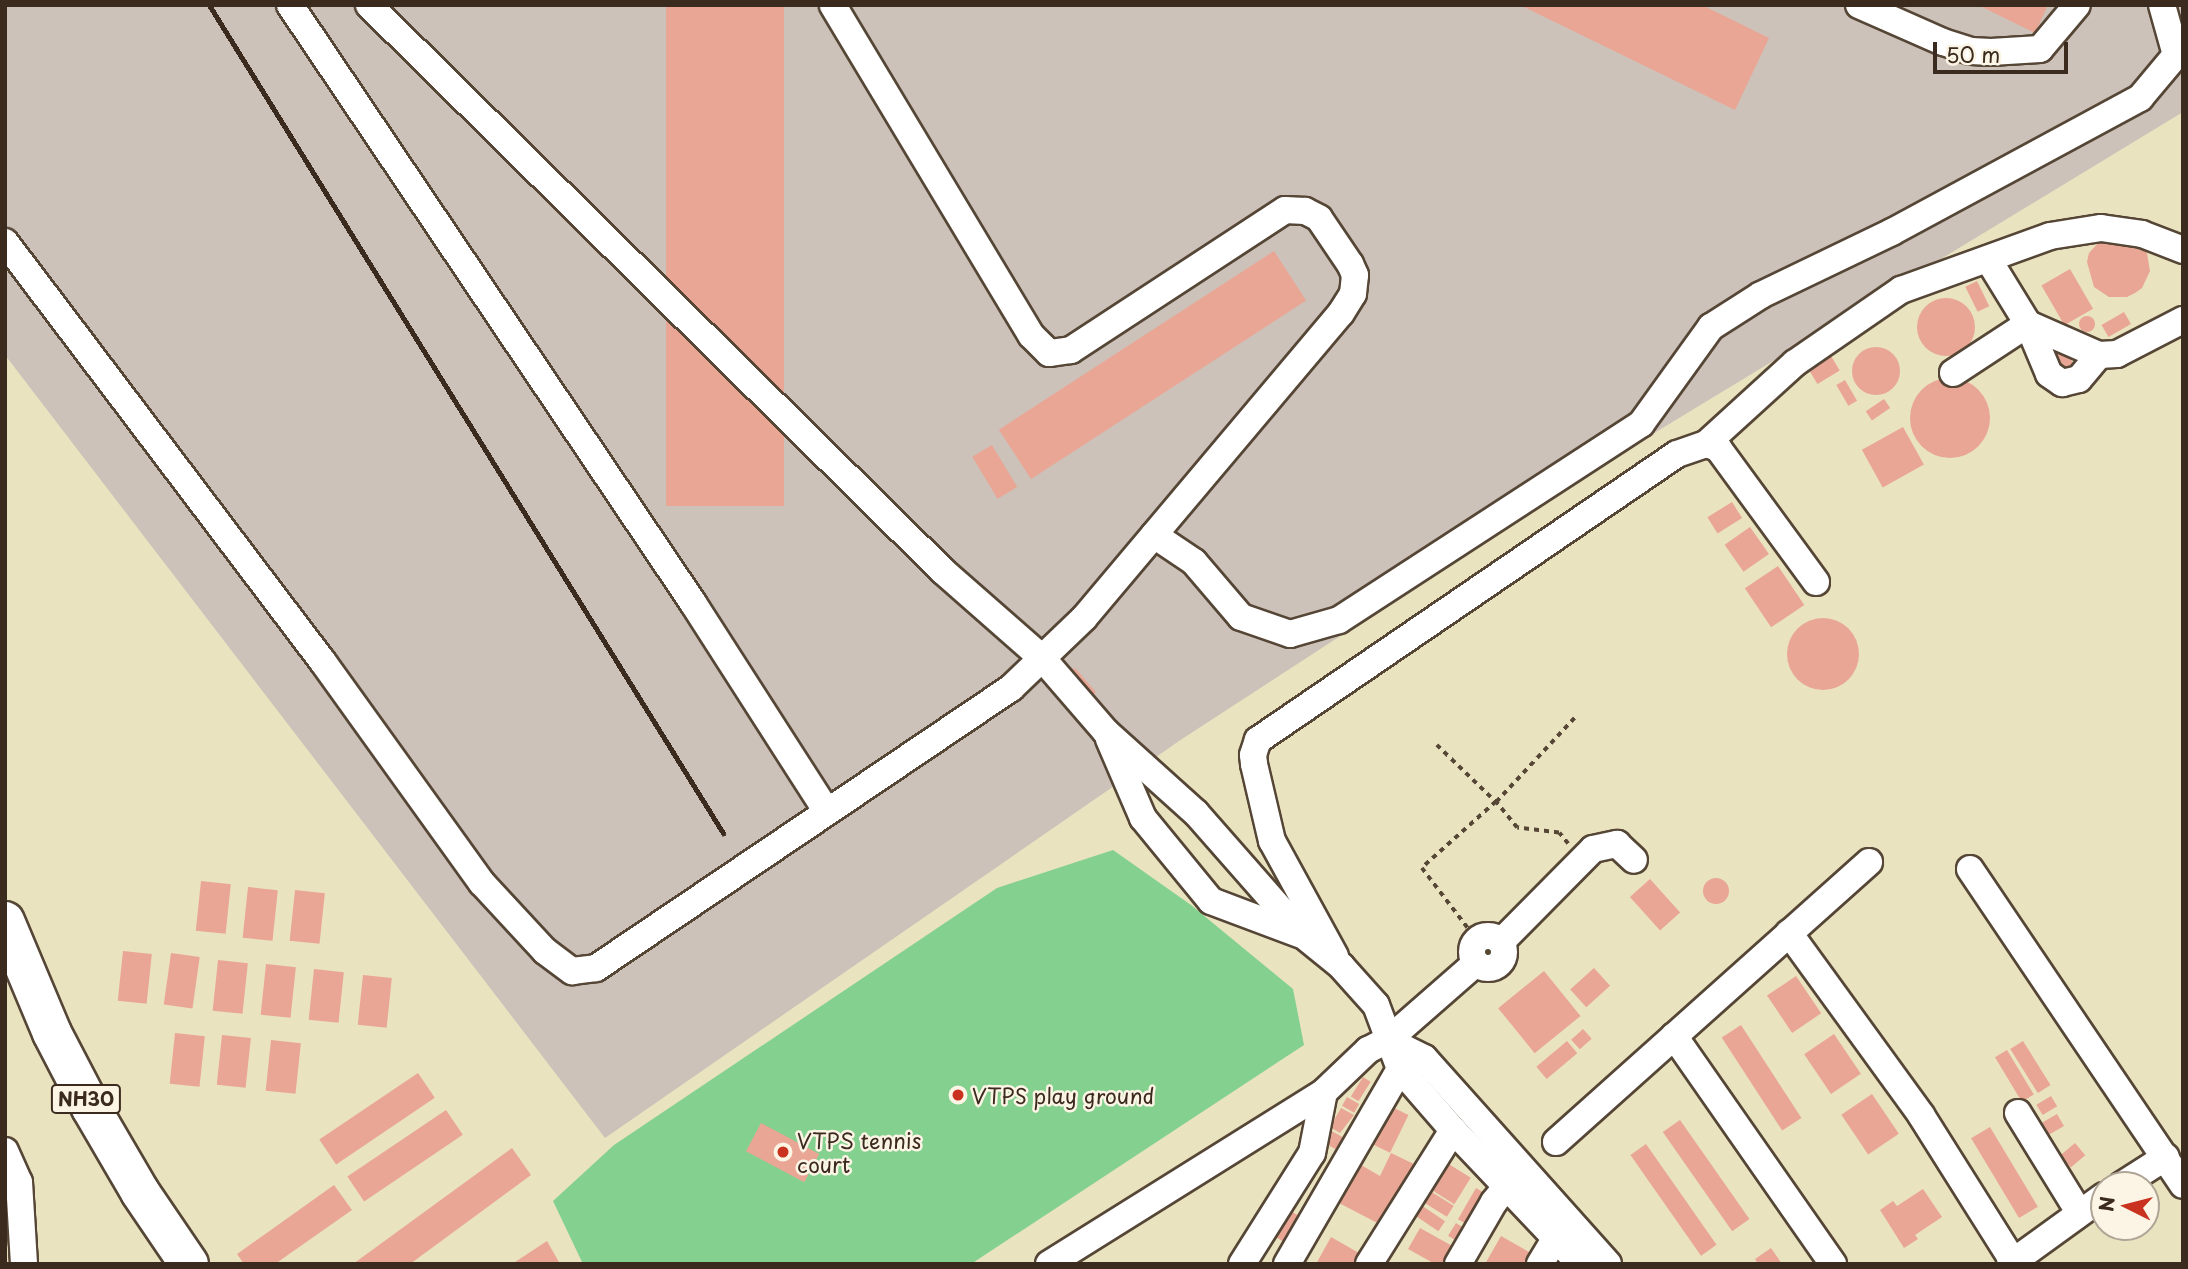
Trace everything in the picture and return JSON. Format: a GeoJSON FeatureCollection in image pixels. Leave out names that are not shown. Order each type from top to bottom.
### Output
{"type":"FeatureCollection","features":[{"type":"Feature","properties":{"kind":"highway","name":"NH30"},"geometry":{"type":"LineString","coordinates":[[5,921],[52,1033],[91,1108],[140,1192],[189,1264]]}},
{"type":"Feature","properties":{"kind":"highway","name":"NH30"},"geometry":{"type":"LineString","coordinates":[[5,987],[68,1118],[159,1264]]}},
{"type":"Feature","properties":{"kind":"street"},"geometry":{"type":"LineString","coordinates":[[290,5],[693,603],[827,812]]}},
{"type":"Feature","properties":{"kind":"street"},"geometry":{"type":"LineString","coordinates":[[369,5],[710,338],[943,571],[1043,659],[1106,732],[1196,813],[1304,936],[1341,966],[1376,1005],[1388,1040],[1563,1230],[1580,1264]]}},
{"type":"Feature","properties":{"kind":"street"},"geometry":{"type":"LineString","coordinates":[[5,242],[323,662],[482,883],[545,951],[572,971],[596,968],[1011,688],[1084,618],[1341,313],[1355,284],[1350,264],[1319,218],[1305,211],[1285,210],[1071,350],[1049,353],[1031,335],[833,5]]}},
{"type":"Feature","properties":{"kind":"street"},"geometry":{"type":"LineString","coordinates":[[1859,5],[1943,42],[1971,51],[1991,52],[2040,49],[2077,5]]}},
{"type":"Feature","properties":{"kind":"street"},"geometry":{"type":"LineString","coordinates":[[1154,535],[1194,562],[1241,617],[1290,634],[1339,620],[1641,424],[1711,327],[1751,301],[1892,232],[2140,98],[2176,55],[2162,5]]}},
{"type":"Feature","properties":{"kind":"street"},"geometry":{"type":"LineString","coordinates":[[1341,966],[1272,841],[1253,755],[1258,740],[1677,454],[1706,444],[1795,363],[1901,290],[2050,236],[2101,228],[2142,234],[2183,250]]}},
{"type":"Feature","properties":{"kind":"street"},"geometry":{"type":"LineString","coordinates":[[1988,259],[2028,324],[2049,374],[2062,383],[2079,379],[2099,355]]}},
{"type":"Feature","properties":{"kind":"street"},"geometry":{"type":"LineString","coordinates":[[2028,324],[2099,355],[2117,355],[2183,320]]}},
{"type":"Feature","properties":{"kind":"street"},"geometry":{"type":"LineString","coordinates":[[1953,373],[2028,324]]}},
{"type":"Feature","properties":{"kind":"street"},"geometry":{"type":"LineString","coordinates":[[1706,444],[1718,448],[1816,582]]}},
{"type":"Feature","properties":{"kind":"street"},"geometry":{"type":"LineString","coordinates":[[1106,732],[1143,818],[1211,901],[1304,936]]}},
{"type":"Feature","properties":{"kind":"street"},"geometry":{"type":"LineString","coordinates":[[1049,1264],[1324,1092],[1368,1050],[1388,1040],[1593,849],[1618,844],[1634,860]]}},
{"type":"Feature","properties":{"kind":"street"},"geometry":{"type":"LineString","coordinates":[[1556,1142],[1868,862]]}},
{"type":"Feature","properties":{"kind":"street"},"geometry":{"type":"LineString","coordinates":[[1970,869],[2183,1185]]}},
{"type":"Feature","properties":{"kind":"street"},"geometry":{"type":"LineString","coordinates":[[1789,933],[1921,1115],[2012,1262],[2090,1205]]}},
{"type":"Feature","properties":{"kind":"street"},"geometry":{"type":"LineString","coordinates":[[1674,1036],[1833,1264]]}},
{"type":"Feature","properties":{"kind":"street"},"geometry":{"type":"LineString","coordinates":[[1412,1064],[1453,1130],[1506,1187],[1608,1264]]}},
{"type":"Feature","properties":{"kind":"street"},"geometry":{"type":"LineString","coordinates":[[1287,1264],[1412,1064]]}},
{"type":"Feature","properties":{"kind":"street"},"geometry":{"type":"LineString","coordinates":[[1242,1264],[1312,1153],[1324,1092]]}},
{"type":"Feature","properties":{"kind":"street"},"geometry":{"type":"LineString","coordinates":[[2018,1113],[2079,1212]]}},
{"type":"Feature","properties":{"kind":"street"},"geometry":{"type":"LineString","coordinates":[[1369,1264],[1453,1130]]}},
{"type":"Feature","properties":{"kind":"street"},"geometry":{"type":"LineString","coordinates":[[5,1152],[19,1182],[24,1264]]}},
{"type":"Feature","properties":{"kind":"street"},"geometry":{"type":"LineString","coordinates":[[2144,1171],[2166,1157]]}},
{"type":"Feature","properties":{"kind":"street"},"geometry":{"type":"LineString","coordinates":[[1458,1264],[1494,1202],[1506,1187]]}},
{"type":"Feature","properties":{"kind":"street"},"geometry":{"type":"LineString","coordinates":[[1541,1264],[1563,1230]]}},
{"type":"Feature","properties":{"kind":"path"},"geometry":{"type":"LineString","coordinates":[[1485,948],[1422,868],[1496,802],[1577,715]]}},
{"type":"Feature","properties":{"kind":"path"},"geometry":{"type":"LineString","coordinates":[[1437,745],[1496,802],[1517,828],[1559,833],[1581,859]]}},
{"type":"Feature","properties":{"kind":"shaded area"},"geometry":{"type":"Polygon","coordinates":[[[5,5],[2183,5],[2183,112],[1628,449],[1182,739],[605,1138],[5,355],[5,5]]]}},
{"type":"Feature","properties":{"kind":"green space","name":"VTPS play ground"},"geometry":{"type":"Polygon","coordinates":[[[1113,850],[1191,905],[1293,989],[1304,1045],[971,1264],[583,1264],[553,1201],[614,1145],[997,888],[1113,850]]]}},
{"type":"Feature","properties":{"kind":"building"},"geometry":{"type":"Polygon","coordinates":[[[666,5],[784,5],[784,506],[666,506],[666,5]]]}},
{"type":"Feature","properties":{"kind":"building"},"geometry":{"type":"Polygon","coordinates":[[[1520,5],[1702,5],[1769,38],[1735,110],[1520,5]]]}},
{"type":"Feature","properties":{"kind":"building"},"geometry":{"type":"Polygon","coordinates":[[[1978,5],[2048,5],[2035,33],[1978,5]]]}},
{"type":"Feature","properties":{"kind":"building"},"geometry":{"type":"Polygon","coordinates":[[[2101,240],[2142,246],[2147,253],[2150,271],[2142,288],[2127,297],[2109,297],[2094,287],[2087,262],[2089,253],[2101,240]]]}},
{"type":"Feature","properties":{"kind":"building"},"geometry":{"type":"Polygon","coordinates":[[[1274,251],[1306,300],[1031,479],[999,430],[1274,251]]]}},
{"type":"Feature","properties":{"kind":"building"},"geometry":{"type":"Polygon","coordinates":[[[2070,269],[2093,309],[2064,325],[2041,286],[2070,269]]]}},
{"type":"Feature","properties":{"kind":"building"},"geometry":{"type":"Polygon","coordinates":[[[1977,281],[1989,306],[1978,312],[1965,287],[1977,281]]]}},
{"type":"Feature","properties":{"kind":"building"},"geometry":{"type":"Polygon","coordinates":[[[1946,298],[1957,300],[1970,311],[1975,327],[1973,338],[1962,351],[1946,356],[1935,354],[1922,343],[1917,327],[1919,316],[1930,303],[1946,298]]]}},
{"type":"Feature","properties":{"kind":"building"},"geometry":{"type":"Polygon","coordinates":[[[2124,312],[2131,324],[2108,337],[2101,325],[2124,312]]]}},
{"type":"Feature","properties":{"kind":"building"},"geometry":{"type":"Polygon","coordinates":[[[2087,316],[2093,318],[2093,330],[2087,332],[2081,330],[2079,324],[2081,318],[2087,316]]]}},
{"type":"Feature","properties":{"kind":"building"},"geometry":{"type":"Polygon","coordinates":[[[2064,346],[2074,365],[2064,370],[2054,351],[2064,346]]]}},
{"type":"Feature","properties":{"kind":"building"},"geometry":{"type":"Polygon","coordinates":[[[1876,347],[1893,354],[1900,371],[1893,388],[1876,395],[1859,388],[1852,371],[1859,354],[1876,347]]]}},
{"type":"Feature","properties":{"kind":"building"},"geometry":{"type":"Polygon","coordinates":[[[1831,356],[1840,371],[1817,384],[1809,369],[1831,356]]]}},
{"type":"Feature","properties":{"kind":"building"},"geometry":{"type":"Polygon","coordinates":[[[1950,378],[1965,381],[1978,390],[1987,403],[1990,418],[1987,433],[1978,446],[1965,455],[1950,458],[1935,455],[1922,446],[1913,433],[1910,418],[1913,403],[1922,390],[1935,381],[1950,378]]]}},
{"type":"Feature","properties":{"kind":"building"},"geometry":{"type":"Polygon","coordinates":[[[1845,380],[1857,401],[1848,406],[1836,385],[1845,380]]]}},
{"type":"Feature","properties":{"kind":"building"},"geometry":{"type":"Polygon","coordinates":[[[1884,399],[1890,408],[1872,420],[1866,411],[1884,399]]]}},
{"type":"Feature","properties":{"kind":"building"},"geometry":{"type":"Polygon","coordinates":[[[1903,427],[1924,465],[1883,487],[1862,450],[1903,427]]]}},
{"type":"Feature","properties":{"kind":"building"},"geometry":{"type":"Polygon","coordinates":[[[992,445],[1017,487],[998,499],[972,457],[992,445]]]}},
{"type":"Feature","properties":{"kind":"building"},"geometry":{"type":"Polygon","coordinates":[[[1732,502],[1742,518],[1717,533],[1707,517],[1732,502]]]}},
{"type":"Feature","properties":{"kind":"building"},"geometry":{"type":"Polygon","coordinates":[[[1750,527],[1769,554],[1744,572],[1725,545],[1750,527]]]}},
{"type":"Feature","properties":{"kind":"building"},"geometry":{"type":"Polygon","coordinates":[[[1778,566],[1804,605],[1771,627],[1745,588],[1778,566]]]}},
{"type":"Feature","properties":{"kind":"building"},"geometry":{"type":"Polygon","coordinates":[[[1830,618],[1849,628],[1857,640],[1857,668],[1849,680],[1837,688],[1816,690],[1797,680],[1789,668],[1787,647],[1797,628],[1809,620],[1830,618]]]}},
{"type":"Feature","properties":{"kind":"building"},"geometry":{"type":"Polygon","coordinates":[[[1075,668],[1096,692],[1071,714],[1050,690],[1075,668]]]}},
{"type":"Feature","properties":{"kind":"building"},"geometry":{"type":"Polygon","coordinates":[[[1716,878],[1725,882],[1729,891],[1725,900],[1716,904],[1707,900],[1703,891],[1707,882],[1716,878]]]}},
{"type":"Feature","properties":{"kind":"building"},"geometry":{"type":"Polygon","coordinates":[[[1650,879],[1680,912],[1660,931],[1630,897],[1650,879]]]}},
{"type":"Feature","properties":{"kind":"building"},"geometry":{"type":"Polygon","coordinates":[[[201,881],[231,884],[226,934],[196,931],[201,881]]]}},
{"type":"Feature","properties":{"kind":"building"},"geometry":{"type":"Polygon","coordinates":[[[248,887],[278,890],[273,941],[243,938],[248,887]]]}},
{"type":"Feature","properties":{"kind":"building"},"geometry":{"type":"Polygon","coordinates":[[[295,890],[325,893],[320,944],[290,941],[295,890]]]}},
{"type":"Feature","properties":{"kind":"building"},"geometry":{"type":"Polygon","coordinates":[[[123,951],[152,954],[147,1004],[118,1001],[123,951]]]}},
{"type":"Feature","properties":{"kind":"building"},"geometry":{"type":"Polygon","coordinates":[[[171,953],[200,957],[192,1009],[164,1004],[171,953]]]}},
{"type":"Feature","properties":{"kind":"building"},"geometry":{"type":"Polygon","coordinates":[[[218,960],[248,963],[243,1014],[213,1011],[218,960]]]}},
{"type":"Feature","properties":{"kind":"building"},"geometry":{"type":"Polygon","coordinates":[[[266,964],[296,967],[291,1018],[261,1015],[266,964]]]}},
{"type":"Feature","properties":{"kind":"building"},"geometry":{"type":"Polygon","coordinates":[[[1594,968],[1610,986],[1586,1007],[1570,989],[1594,968]]]}},
{"type":"Feature","properties":{"kind":"building"},"geometry":{"type":"Polygon","coordinates":[[[314,969],[344,972],[339,1023],[309,1020],[314,969]]]}},
{"type":"Feature","properties":{"kind":"building"},"geometry":{"type":"Polygon","coordinates":[[[1544,971],[1581,1016],[1535,1053],[1498,1008],[1544,971]]]}},
{"type":"Feature","properties":{"kind":"building"},"geometry":{"type":"Polygon","coordinates":[[[363,975],[392,978],[387,1028],[358,1025],[363,975]]]}},
{"type":"Feature","properties":{"kind":"building"},"geometry":{"type":"Polygon","coordinates":[[[1796,976],[1821,1013],[1792,1033],[1767,996],[1796,976]]]}},
{"type":"Feature","properties":{"kind":"building"},"geometry":{"type":"Polygon","coordinates":[[[1741,1025],[1801,1118],[1782,1131],[1722,1038],[1741,1025]]]}},
{"type":"Feature","properties":{"kind":"building"},"geometry":{"type":"Polygon","coordinates":[[[1583,1029],[1592,1039],[1580,1049],[1571,1040],[1583,1029]]]}},
{"type":"Feature","properties":{"kind":"building"},"geometry":{"type":"Polygon","coordinates":[[[175,1033],[205,1036],[200,1087],[170,1084],[175,1033]]]}},
{"type":"Feature","properties":{"kind":"building"},"geometry":{"type":"Polygon","coordinates":[[[1834,1034],[1861,1074],[1831,1094],[1804,1054],[1834,1034]]]}},
{"type":"Feature","properties":{"kind":"building"},"geometry":{"type":"Polygon","coordinates":[[[222,1035],[251,1038],[246,1088],[217,1085],[222,1035]]]}},
{"type":"Feature","properties":{"kind":"building"},"geometry":{"type":"Polygon","coordinates":[[[271,1040],[301,1043],[296,1094],[266,1091],[271,1040]]]}},
{"type":"Feature","properties":{"kind":"building"},"geometry":{"type":"Polygon","coordinates":[[[1567,1041],[1577,1053],[1547,1079],[1536,1067],[1567,1041]]]}},
{"type":"Feature","properties":{"kind":"building"},"geometry":{"type":"Polygon","coordinates":[[[2023,1041],[2051,1085],[2038,1093],[2010,1049],[2023,1041]]]}},
{"type":"Feature","properties":{"kind":"building"},"geometry":{"type":"Polygon","coordinates":[[[2007,1050],[2034,1095],[2022,1102],[1995,1057],[2007,1050]]]}},
{"type":"Feature","properties":{"kind":"building"},"geometry":{"type":"Polygon","coordinates":[[[418,1073],[435,1098],[336,1164],[319,1140],[418,1073]]]}},
{"type":"Feature","properties":{"kind":"building"},"geometry":{"type":"Polygon","coordinates":[[[1363,1077],[1371,1082],[1358,1101],[1351,1097],[1363,1077]]]}},
{"type":"Feature","properties":{"kind":"building"},"geometry":{"type":"Polygon","coordinates":[[[1872,1094],[1899,1134],[1868,1154],[1841,1115],[1872,1094]]]}},
{"type":"Feature","properties":{"kind":"building"},"geometry":{"type":"Polygon","coordinates":[[[2051,1096],[2057,1106],[2043,1115],[2036,1105],[2051,1096]]]}},
{"type":"Feature","properties":{"kind":"building"},"geometry":{"type":"Polygon","coordinates":[[[1347,1097],[1359,1104],[1354,1113],[1342,1106],[1347,1097]]]}},
{"type":"Feature","properties":{"kind":"building"},"geometry":{"type":"Polygon","coordinates":[[[1386,1104],[1408,1115],[1390,1153],[1368,1142],[1386,1104]]]}},
{"type":"Feature","properties":{"kind":"building"},"geometry":{"type":"Polygon","coordinates":[[[1341,1108],[1354,1115],[1340,1133],[1330,1127],[1341,1108]]]}},
{"type":"Feature","properties":{"kind":"building"},"geometry":{"type":"Polygon","coordinates":[[[446,1110],[463,1135],[364,1201],[347,1177],[446,1110]]]}},
{"type":"Feature","properties":{"kind":"building"},"geometry":{"type":"Polygon","coordinates":[[[2057,1114],[2064,1126],[2049,1135],[2042,1122],[2057,1114]]]}},
{"type":"Feature","properties":{"kind":"building"},"geometry":{"type":"Polygon","coordinates":[[[1680,1120],[1749,1219],[1732,1231],[1663,1132],[1680,1120]]]}},
{"type":"Feature","properties":{"kind":"building","name":"VTPS tennis court"},"geometry":{"type":"Polygon","coordinates":[[[761,1123],[819,1154],[804,1182],[746,1151],[761,1123]]]}},
{"type":"Feature","properties":{"kind":"building"},"geometry":{"type":"Polygon","coordinates":[[[1990,1127],[2038,1207],[2019,1218],[1971,1138],[1990,1127]]]}},
{"type":"Feature","properties":{"kind":"building"},"geometry":{"type":"Polygon","coordinates":[[[1328,1129],[1344,1138],[1337,1150],[1321,1141],[1328,1129]]]}},
{"type":"Feature","properties":{"kind":"building"},"geometry":{"type":"Polygon","coordinates":[[[2075,1143],[2085,1155],[2071,1167],[2060,1155],[2075,1143]]]}},
{"type":"Feature","properties":{"kind":"building"},"geometry":{"type":"Polygon","coordinates":[[[1646,1144],[1717,1245],[1701,1256],[1630,1155],[1646,1144]]]}},
{"type":"Feature","properties":{"kind":"building"},"geometry":{"type":"Polygon","coordinates":[[[512,1148],[531,1175],[410,1264],[353,1264],[512,1148]]]}},
{"type":"Feature","properties":{"kind":"building"},"geometry":{"type":"Polygon","coordinates":[[[1391,1153],[1416,1165],[1385,1227],[1339,1203],[1361,1165],[1380,1176],[1391,1153]]]}},
{"type":"Feature","properties":{"kind":"building"},"geometry":{"type":"Polygon","coordinates":[[[1447,1163],[1471,1178],[1454,1204],[1431,1189],[1447,1163]]]}},
{"type":"Feature","properties":{"kind":"building"},"geometry":{"type":"Polygon","coordinates":[[[334,1185],[352,1210],[275,1264],[244,1264],[237,1254],[334,1185]]]}},
{"type":"Feature","properties":{"kind":"building"},"geometry":{"type":"Polygon","coordinates":[[[1476,1188],[1488,1195],[1470,1226],[1458,1219],[1476,1188]]]}},
{"type":"Feature","properties":{"kind":"building"},"geometry":{"type":"Polygon","coordinates":[[[1923,1189],[1942,1217],[1915,1235],[1918,1239],[1904,1248],[1880,1210],[1893,1201],[1897,1206],[1923,1189]]]}},
{"type":"Feature","properties":{"kind":"building"},"geometry":{"type":"Polygon","coordinates":[[[1430,1191],[1454,1206],[1447,1217],[1423,1202],[1430,1191]]]}},
{"type":"Feature","properties":{"kind":"building"},"geometry":{"type":"Polygon","coordinates":[[[1421,1205],[1445,1221],[1438,1231],[1414,1215],[1421,1205]]]}},
{"type":"Feature","properties":{"kind":"building"},"geometry":{"type":"Polygon","coordinates":[[[1284,1207],[1299,1216],[1283,1241],[1269,1233],[1284,1207]]]}},
{"type":"Feature","properties":{"kind":"building"},"geometry":{"type":"Polygon","coordinates":[[[1456,1223],[1467,1230],[1459,1243],[1448,1236],[1456,1223]]]}},
{"type":"Feature","properties":{"kind":"building"},"geometry":{"type":"Polygon","coordinates":[[[1420,1228],[1456,1248],[1448,1264],[1435,1264],[1408,1249],[1420,1228]]]}},
{"type":"Feature","properties":{"kind":"building"},"geometry":{"type":"Polygon","coordinates":[[[1501,1236],[1536,1256],[1532,1264],[1485,1264],[1501,1236]]]}},
{"type":"Feature","properties":{"kind":"building"},"geometry":{"type":"Polygon","coordinates":[[[1331,1237],[1366,1257],[1362,1264],[1316,1264],[1331,1237]]]}},
{"type":"Feature","properties":{"kind":"building"},"geometry":{"type":"Polygon","coordinates":[[[547,1241],[560,1264],[512,1264],[547,1241]]]}},
{"type":"Feature","properties":{"kind":"building"},"geometry":{"type":"Polygon","coordinates":[[[1771,1248],[1782,1264],[1758,1264],[1755,1259],[1771,1248]]]}},
{"type":"Feature","properties":{"kind":"railway"},"geometry":{"type":"LineString","coordinates":[[209,5],[723,833]]}},
{"type":"Feature","properties":{"kind":"place","name":"VTPS play ground"},"geometry":{"type":"Point","coordinates":[958,1095]}},
{"type":"Feature","properties":{"kind":"place","name":"VTPS tennis court"},"geometry":{"type":"Point","coordinates":[783,1152]}}]}
